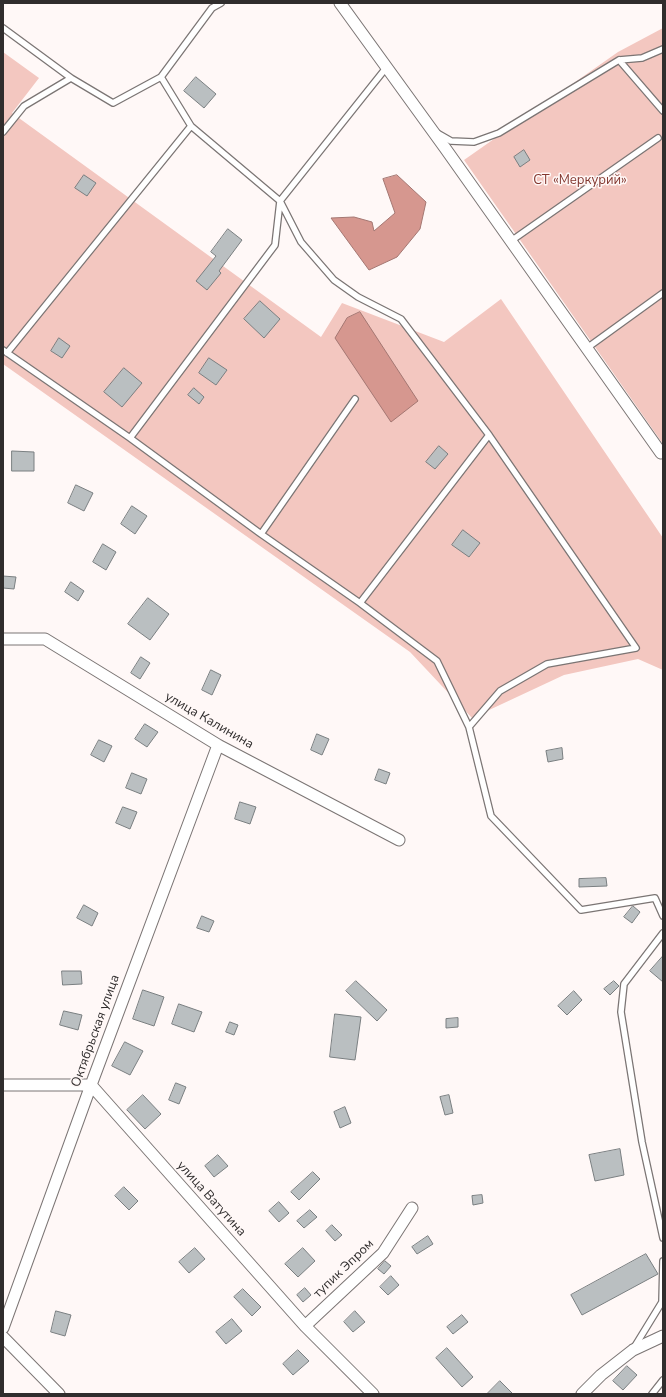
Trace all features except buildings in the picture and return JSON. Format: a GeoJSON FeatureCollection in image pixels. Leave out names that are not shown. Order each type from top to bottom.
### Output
{"type":"FeatureCollection","features":[{"type":"Feature","properties":{"kind":"street"},"geometry":{"type":"LineString","coordinates":[[340,3],[662,452]]}},
{"type":"Feature","properties":{"kind":"street","name":"улица Калинина"},"geometry":{"type":"LineString","coordinates":[[3,639],[45,639],[218,745],[399,840]]}},
{"type":"Feature","properties":{"kind":"street","name":"Октябрьская улица"},"geometry":{"type":"LineString","coordinates":[[3,1328],[91,1085],[218,745]]}},
{"type":"Feature","properties":{"kind":"street"},"geometry":{"type":"LineString","coordinates":[[3,1086],[91,1085]]}},
{"type":"Feature","properties":{"kind":"street","name":"улица Ватутина"},"geometry":{"type":"LineString","coordinates":[[91,1085],[306,1326],[374,1394]]}},
{"type":"Feature","properties":{"kind":"street","name":"тупик Эпром"},"geometry":{"type":"LineString","coordinates":[[306,1326],[383,1253],[412,1208]]}},
{"type":"Feature","properties":{"kind":"street"},"geometry":{"type":"LineString","coordinates":[[582,1394],[601,1375],[633,1350],[663,1336]]}},
{"type":"Feature","properties":{"kind":"street"},"geometry":{"type":"LineString","coordinates":[[3,1337],[59,1394]]}},
{"type":"Feature","properties":{"kind":"lane"},"geometry":{"type":"LineString","coordinates":[[3,28],[71,78],[113,103],[161,76],[212,8],[221,3]]}},
{"type":"Feature","properties":{"kind":"lane"},"geometry":{"type":"LineString","coordinates":[[432,130],[451,141],[474,142],[500,133],[619,60],[642,58],[663,49]]}},
{"type":"Feature","properties":{"kind":"lane"},"geometry":{"type":"LineString","coordinates":[[619,60],[663,111]]}},
{"type":"Feature","properties":{"kind":"lane"},"geometry":{"type":"LineString","coordinates":[[130,438],[275,245],[280,201],[386,68]]}},
{"type":"Feature","properties":{"kind":"lane"},"geometry":{"type":"LineString","coordinates":[[161,76],[191,126],[280,201],[301,242],[334,280],[358,298],[401,320],[489,435],[636,648],[547,664],[500,691],[469,727]]}},
{"type":"Feature","properties":{"kind":"lane"},"geometry":{"type":"LineString","coordinates":[[3,132],[24,106],[71,78]]}},
{"type":"Feature","properties":{"kind":"lane"},"geometry":{"type":"LineString","coordinates":[[191,126],[5,352],[130,438],[261,534],[360,602],[437,661],[469,727],[491,816],[581,910],[655,898],[663,916]]}},
{"type":"Feature","properties":{"kind":"lane"},"geometry":{"type":"LineString","coordinates":[[511,241],[658,138]]}},
{"type":"Feature","properties":{"kind":"lane"},"geometry":{"type":"LineString","coordinates":[[587,348],[663,293]]}},
{"type":"Feature","properties":{"kind":"lane"},"geometry":{"type":"LineString","coordinates":[[261,534],[355,399]]}},
{"type":"Feature","properties":{"kind":"lane"},"geometry":{"type":"LineString","coordinates":[[360,602],[489,435]]}},
{"type":"Feature","properties":{"kind":"lane"},"geometry":{"type":"LineString","coordinates":[[663,933],[624,984],[620,1012],[642,1142],[663,1238]]}},
{"type":"Feature","properties":{"kind":"lane"},"geometry":{"type":"LineString","coordinates":[[633,1350],[662,1302],[663,1261]]}},
{"type":"Feature","properties":{"kind":"lane"},"geometry":{"type":"LineString","coordinates":[[652,1394],[663,1380]]}},
{"type":"Feature","properties":{"kind":"green space","name":"СТ «Меркурий»"},"geometry":{"type":"Polygon","coordinates":[[[663,28],[663,444],[464,160],[618,52],[663,28]]]}},
{"type":"Feature","properties":{"kind":"green space"},"geometry":{"type":"Polygon","coordinates":[[[3,52],[39,78],[12,113],[321,337],[342,303],[444,342],[501,299],[663,538],[663,670],[638,659],[564,675],[472,718],[410,652],[3,364],[3,52]]]}},
{"type":"Feature","properties":{"kind":"shaded area"},"geometry":{"type":"Polygon","coordinates":[[[397,175],[426,202],[420,229],[397,257],[369,270],[331,218],[354,217],[372,222],[374,231],[395,213],[383,179],[397,175]]]}},
{"type":"Feature","properties":{"kind":"shaded area"},"geometry":{"type":"Polygon","coordinates":[[[360,312],[418,401],[391,422],[335,338],[347,318],[360,312]]]}}]}
